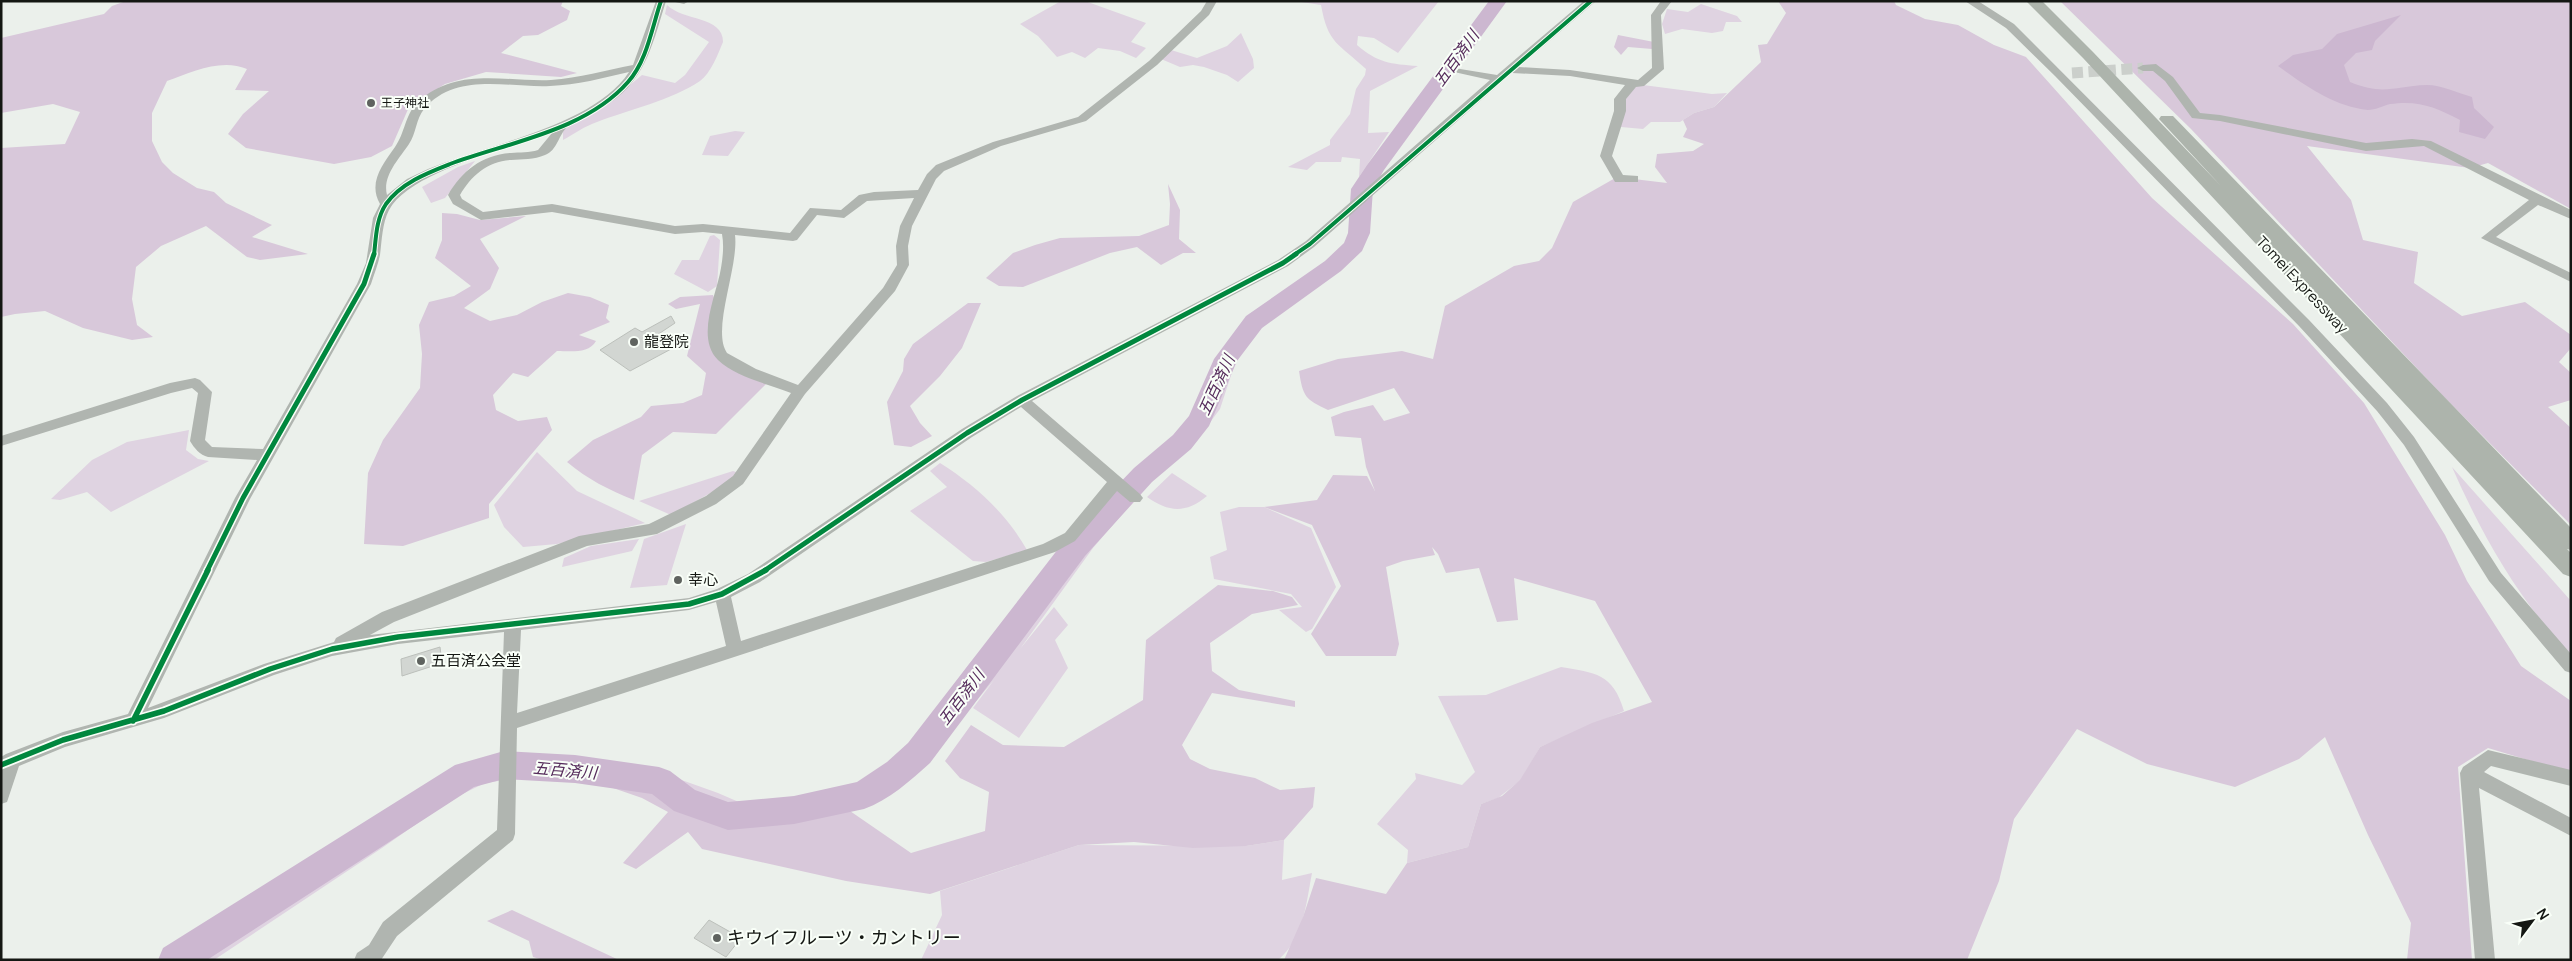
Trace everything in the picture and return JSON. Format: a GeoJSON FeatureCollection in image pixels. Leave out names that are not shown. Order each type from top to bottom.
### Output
{"type":"FeatureCollection","features":[{"type":"Feature","properties":{"kind":"highway","name":"Tomei Expressway"},"geometry":{"type":"LineString","coordinates":[[2033,1],[2094,62],[2571,568]]}},
{"type":"Feature","properties":{"kind":"highway","name":"Tomei Expressway"},"geometry":{"type":"LineString","coordinates":[[2051,1],[2105,54],[2571,542]]}},
{"type":"Feature","properties":{"kind":"street"},"geometry":{"type":"LineString","coordinates":[[133,721],[266,455],[364,284],[372,264],[378,222],[386,205],[398,191],[438,168],[564,124],[600,105],[629,81],[638,67],[661,1]]}},
{"type":"Feature","properties":{"kind":"street"},"geometry":{"type":"LineString","coordinates":[[676,1],[684,1]]}},
{"type":"Feature","properties":{"kind":"street"},"geometry":{"type":"LineString","coordinates":[[332,649],[388,617],[585,540],[652,530],[711,500],[738,480],[800,390],[888,291],[903,264],[902,246],[906,226],[932,177],[940,168],[997,144],[1082,119],[1094,112],[1153,63],[1205,13],[1212,1]]}},
{"type":"Feature","properties":{"kind":"street"},"geometry":{"type":"LineString","coordinates":[[1,796],[7,762],[63,740],[164,711],[270,669],[332,649],[398,638],[689,604],[722,594],[754,578],[967,433],[1022,400],[1269,271],[1310,244],[1591,1]]}},
{"type":"Feature","properties":{"kind":"street"},"geometry":{"type":"LineString","coordinates":[[1509,70],[1570,73],[1640,84],[1658,69],[1656,15],[1666,1]]}},
{"type":"Feature","properties":{"kind":"street"},"geometry":{"type":"LineString","coordinates":[[1970,1],[2010,26],[2066,74],[2382,407],[2409,441],[2495,577],[2571,666]]}},
{"type":"Feature","properties":{"kind":"street"},"geometry":{"type":"LineString","coordinates":[[386,205],[380,191],[389,160],[404,142],[413,119],[429,99],[452,87],[478,79],[550,83],[638,67]]}},
{"type":"Feature","properties":{"kind":"street"},"geometry":{"type":"LineString","coordinates":[[2143,68],[2156,67],[2169,79],[2196,116],[2220,118],[2366,147],[2375,148],[2416,141],[2427,143],[2537,200],[2571,215]]}},
{"type":"Feature","properties":{"kind":"street"},"geometry":{"type":"LineString","coordinates":[[1458,70],[1499,79]]}},
{"type":"Feature","properties":{"kind":"street"},"geometry":{"type":"LineString","coordinates":[[1633,83],[1620,99],[1620,111],[1606,156],[1618,179],[1634,179]]}},
{"type":"Feature","properties":{"kind":"street"},"geometry":{"type":"LineString","coordinates":[[564,124],[546,150],[530,156],[491,159],[482,163],[458,186],[454,195],[457,201],[481,216],[552,208],[675,230],[703,228],[793,237],[814,211],[844,214],[863,198],[923,194]]}},
{"type":"Feature","properties":{"kind":"street"},"geometry":{"type":"LineString","coordinates":[[2537,200],[2487,238],[2571,278]]}},
{"type":"Feature","properties":{"kind":"street"},"geometry":{"type":"LineString","coordinates":[[728,231],[731,244],[715,335],[718,350],[724,358],[772,381],[800,390]]}},
{"type":"Feature","properties":{"kind":"street"},"geometry":{"type":"LineString","coordinates":[[1,441],[170,388],[195,383],[205,392],[197,441],[202,447],[208,452],[266,455]]}},
{"type":"Feature","properties":{"kind":"street"},"geometry":{"type":"LineString","coordinates":[[1022,400],[1115,483],[1135,498]]}},
{"type":"Feature","properties":{"kind":"street"},"geometry":{"type":"LineString","coordinates":[[508,723],[1048,548],[1070,537],[1115,483]]}},
{"type":"Feature","properties":{"kind":"street"},"geometry":{"type":"LineString","coordinates":[[722,594],[735,651]]}},
{"type":"Feature","properties":{"kind":"street"},"geometry":{"type":"LineString","coordinates":[[364,960],[376,952],[390,929],[506,834],[508,723],[513,626]]}},
{"type":"Feature","properties":{"kind":"street"},"geometry":{"type":"LineString","coordinates":[[2470,773],[2488,758],[2571,778]]}},
{"type":"Feature","properties":{"kind":"street"},"geometry":{"type":"LineString","coordinates":[[2470,773],[2571,828]]}},
{"type":"Feature","properties":{"kind":"street"},"geometry":{"type":"LineString","coordinates":[[2470,773],[2485,960]]}},
{"type":"Feature","properties":{"kind":"shaded area"},"geometry":{"type":"Polygon","coordinates":[[[126,1],[563,1],[561,6],[570,11],[567,20],[538,35],[523,36],[501,53],[577,73],[561,77],[486,72],[445,84],[409,107],[392,146],[371,157],[334,164],[246,148],[228,134],[243,114],[269,91],[235,90],[247,69],[227,65],[217,66],[196,70],[167,81],[152,113],[152,141],[162,162],[173,173],[197,188],[214,192],[226,203],[272,225],[252,237],[308,254],[260,260],[247,257],[206,226],[161,246],[136,267],[132,299],[137,325],[153,337],[132,340],[83,328],[45,311],[1,317],[1,148],[65,144],[80,112],[53,104],[1,113],[1,38],[104,14],[112,6],[126,1]]]}},
{"type":"Feature","properties":{"kind":"shaded area"},"geometry":{"type":"Polygon","coordinates":[[[1061,1],[1085,1],[1146,23],[1131,42],[1146,48],[1136,58],[1120,51],[1098,48],[1085,58],[1072,52],[1057,57],[1038,36],[1020,24],[1061,1]]]}},
{"type":"Feature","properties":{"kind":"shaded area"},"geometry":{"type":"Polygon","coordinates":[[[1295,1],[1439,1],[1398,53],[1374,38],[1358,36],[1357,45],[1371,56],[1385,62],[1418,66],[1370,91],[1368,133],[1389,132],[1359,177],[1360,159],[1342,157],[1341,162],[1316,162],[1307,170],[1288,167],[1330,145],[1330,140],[1350,114],[1356,89],[1365,75],[1366,69],[1341,48],[1331,36],[1321,5],[1295,1]]]}},
{"type":"Feature","properties":{"kind":"shaded area"},"geometry":{"type":"Polygon","coordinates":[[[1778,1],[1894,1],[1896,5],[1925,19],[1958,25],[1994,45],[2026,57],[2152,198],[2293,324],[2364,403],[2445,535],[2467,581],[2521,666],[2571,701],[2571,773],[2488,748],[2458,767],[2472,960],[2407,960],[2411,923],[2368,835],[2325,737],[2299,759],[2235,787],[2147,764],[2077,729],[2014,819],[1999,881],[1967,960],[1284,960],[1303,917],[1316,878],[1386,894],[1407,863],[1468,847],[1481,804],[1502,796],[1520,780],[1540,747],[1592,723],[1652,702],[1595,601],[1514,578],[1518,620],[1497,622],[1479,568],[1446,573],[1438,554],[1432,547],[1435,555],[1403,561],[1386,567],[1399,644],[1396,656],[1326,656],[1311,634],[1341,586],[1312,525],[1264,507],[1317,500],[1333,475],[1367,476],[1375,491],[1366,467],[1361,438],[1335,436],[1331,417],[1373,405],[1384,421],[1410,413],[1394,388],[1328,410],[1314,403],[1306,396],[1299,371],[1338,359],[1402,351],[1433,359],[1445,306],[1514,266],[1539,261],[1552,248],[1573,202],[1617,177],[1667,183],[1655,167],[1657,154],[1693,151],[1704,144],[1683,137],[1687,129],[1683,120],[1694,113],[1714,107],[1761,62],[1758,45],[1767,44],[1786,13],[1778,1]]]}},
{"type":"Feature","properties":{"kind":"shaded area"},"geometry":{"type":"Polygon","coordinates":[[[2060,1],[2571,1],[2571,209],[2488,163],[2470,168],[2307,146],[2351,200],[2363,240],[2418,252],[2414,283],[2462,316],[2525,302],[2571,335],[2571,348],[2559,362],[2571,373],[2571,400],[2548,407],[2571,428],[2571,525],[2445,398],[2191,129],[2060,1]]]}},
{"type":"Feature","properties":{"kind":"shaded area"},"geometry":{"type":"Polygon","coordinates":[[[1701,4],[1737,16],[1742,22],[1726,22],[1723,31],[1712,33],[1682,29],[1665,34],[1662,24],[1667,9],[1688,12],[1701,4]]]}},
{"type":"Feature","properties":{"kind":"shaded area"},"geometry":{"type":"Polygon","coordinates":[[[667,5],[682,14],[710,23],[721,34],[723,42],[708,73],[689,88],[593,124],[563,140],[563,130],[612,100],[642,75],[675,83],[685,75],[709,42],[665,14],[667,5]]]}},
{"type":"Feature","properties":{"kind":"shaded area"},"geometry":{"type":"Polygon","coordinates":[[[2401,15],[2375,41],[2372,50],[2356,53],[2344,65],[2350,82],[2372,89],[2432,85],[2472,97],[2474,108],[2494,127],[2485,139],[2459,132],[2460,120],[2443,111],[2418,104],[2390,104],[2368,110],[2343,104],[2320,94],[2278,66],[2293,55],[2322,49],[2337,34],[2401,15]]]}},
{"type":"Feature","properties":{"kind":"shaded area"},"geometry":{"type":"Polygon","coordinates":[[[1241,33],[1253,59],[1254,68],[1238,82],[1227,75],[1204,67],[1193,65],[1180,67],[1161,59],[1171,50],[1197,58],[1227,46],[1241,33]]]}},
{"type":"Feature","properties":{"kind":"shaded area"},"geometry":{"type":"Polygon","coordinates":[[[1618,35],[1654,42],[1652,49],[1628,47],[1621,55],[1614,47],[1618,35]]]}},
{"type":"Feature","properties":{"kind":"shaded area"},"geometry":{"type":"Polygon","coordinates":[[[1643,85],[1712,94],[1727,93],[1714,107],[1694,113],[1680,122],[1651,122],[1643,129],[1621,127],[1619,115],[1620,99],[1637,86],[1643,85]]]}},
{"type":"Feature","properties":{"kind":"shaded area"},"geometry":{"type":"Polygon","coordinates":[[[735,131],[745,132],[728,156],[702,155],[710,136],[735,131]]]}},
{"type":"Feature","properties":{"kind":"shaded area"},"geometry":{"type":"Polygon","coordinates":[[[475,161],[445,198],[431,203],[422,187],[458,167],[475,161]]]}},
{"type":"Feature","properties":{"kind":"shaded area"},"geometry":{"type":"Polygon","coordinates":[[[1168,184],[1180,210],[1179,239],[1196,253],[1183,253],[1161,265],[1137,247],[1110,253],[1023,287],[999,286],[986,278],[1013,253],[1035,245],[1060,238],[1139,236],[1169,225],[1170,204],[1168,184]]]}},
{"type":"Feature","properties":{"kind":"shaded area"},"geometry":{"type":"Polygon","coordinates":[[[1365,206],[1362,239],[1345,264],[1257,327],[1239,351],[1220,409],[1199,437],[1156,475],[1093,548],[1020,649],[1054,607],[1068,625],[1055,640],[1068,668],[1019,738],[973,708],[994,680],[921,766],[850,811],[803,814],[747,826],[685,801],[663,782],[563,771],[485,783],[452,799],[214,960],[160,960],[250,902],[454,777],[495,762],[526,757],[552,757],[648,768],[748,806],[802,802],[870,782],[909,747],[969,664],[1117,493],[1177,438],[1199,410],[1214,369],[1240,329],[1347,249],[1356,216],[1365,206]]]}},
{"type":"Feature","properties":{"kind":"shaded area"},"geometry":{"type":"Polygon","coordinates":[[[442,213],[457,214],[480,220],[526,216],[480,239],[499,268],[490,289],[464,308],[490,321],[517,315],[542,302],[568,293],[590,297],[609,305],[606,318],[610,322],[579,335],[596,341],[589,348],[579,351],[557,351],[528,377],[513,373],[493,395],[496,410],[518,421],[547,417],[552,430],[489,504],[489,518],[403,546],[364,544],[368,473],[383,440],[420,388],[422,354],[419,325],[429,302],[454,296],[471,286],[435,258],[442,240],[442,213]]]}},
{"type":"Feature","properties":{"kind":"shaded area"},"geometry":{"type":"Polygon","coordinates":[[[714,235],[720,240],[717,286],[708,292],[674,274],[682,260],[699,260],[710,236],[714,235]]]}},
{"type":"Feature","properties":{"kind":"shaded area"},"geometry":{"type":"Polygon","coordinates":[[[713,295],[718,308],[716,350],[769,381],[716,434],[673,432],[642,455],[634,500],[599,484],[567,462],[593,440],[641,417],[651,406],[683,403],[702,395],[706,373],[687,356],[700,304],[676,309],[668,304],[680,297],[713,295]]]}},
{"type":"Feature","properties":{"kind":"shaded area"},"geometry":{"type":"Polygon","coordinates":[[[968,303],[981,303],[962,348],[940,376],[910,406],[920,423],[932,436],[911,447],[894,445],[887,402],[903,371],[904,359],[913,344],[968,303]]]}},
{"type":"Feature","properties":{"kind":"shaded area"},"geometry":{"type":"Polygon","coordinates":[[[189,430],[186,450],[198,459],[209,461],[111,512],[87,492],[60,500],[51,499],[92,460],[127,442],[189,430]]]}},
{"type":"Feature","properties":{"kind":"shaded area"},"geometry":{"type":"Polygon","coordinates":[[[537,452],[577,491],[645,523],[557,544],[523,547],[504,527],[494,505],[537,452]]]}},
{"type":"Feature","properties":{"kind":"shaded area"},"geometry":{"type":"Polygon","coordinates":[[[940,463],[989,501],[1009,524],[1027,550],[986,562],[973,561],[910,511],[947,487],[930,471],[940,463]]]}},
{"type":"Feature","properties":{"kind":"shaded area"},"geometry":{"type":"Polygon","coordinates":[[[2452,467],[2571,601],[2571,654],[2534,612],[2503,566],[2476,517],[2452,467]]]}},
{"type":"Feature","properties":{"kind":"shaded area"},"geometry":{"type":"Polygon","coordinates":[[[733,471],[739,473],[723,486],[671,515],[639,501],[733,471]]]}},
{"type":"Feature","properties":{"kind":"shaded area"},"geometry":{"type":"Polygon","coordinates":[[[1172,473],[1207,496],[1192,506],[1177,509],[1162,506],[1147,497],[1172,473]]]}},
{"type":"Feature","properties":{"kind":"shaded area"},"geometry":{"type":"Polygon","coordinates":[[[1239,507],[1264,507],[1311,528],[1336,587],[1312,629],[1306,632],[1279,610],[1302,607],[1291,594],[1214,579],[1210,557],[1227,550],[1220,512],[1239,507]]]}},
{"type":"Feature","properties":{"kind":"shaded area"},"geometry":{"type":"Polygon","coordinates":[[[686,524],[667,585],[630,588],[644,539],[686,524]]]}},
{"type":"Feature","properties":{"kind":"shaded area"},"geometry":{"type":"Polygon","coordinates":[[[639,539],[632,551],[562,567],[564,558],[591,546],[639,539]]]}},
{"type":"Feature","properties":{"kind":"shaded area"},"geometry":{"type":"Polygon","coordinates":[[[1218,585],[1273,591],[1292,597],[1298,605],[1252,614],[1210,643],[1212,671],[1239,690],[1295,701],[1295,707],[1212,693],[1182,745],[1190,759],[1210,769],[1255,778],[1280,790],[1315,787],[1313,807],[1284,840],[1246,846],[1193,848],[1134,842],[1079,845],[930,894],[846,881],[702,849],[688,832],[636,869],[623,863],[668,812],[642,798],[564,771],[653,783],[747,826],[803,814],[850,811],[911,853],[985,831],[989,792],[960,778],[945,761],[971,725],[1003,745],[1064,747],[1143,700],[1146,640],[1218,585]]]}},
{"type":"Feature","properties":{"kind":"shaded area"},"geometry":{"type":"Polygon","coordinates":[[[1561,667],[1584,671],[1601,677],[1614,689],[1620,698],[1624,711],[1540,747],[1521,780],[1498,798],[1481,804],[1468,847],[1407,863],[1408,850],[1377,824],[1416,779],[1415,773],[1462,785],[1475,772],[1438,696],[1486,695],[1561,667]]]}},
{"type":"Feature","properties":{"kind":"shaded area"},"geometry":{"type":"Polygon","coordinates":[[[1284,840],[1282,880],[1312,873],[1299,931],[1287,951],[1278,960],[921,960],[942,915],[940,891],[1079,845],[1246,846],[1284,840]]]}},
{"type":"Feature","properties":{"kind":"shaded area"},"geometry":{"type":"Polygon","coordinates":[[[512,910],[619,960],[543,960],[533,957],[529,941],[487,921],[512,910]]]}},
{"type":"Feature","properties":{"kind":"building","name":"龍登院"},"geometry":{"type":"Polygon","coordinates":[[[671,316],[675,323],[657,335],[673,348],[630,371],[600,350],[635,328],[642,332],[671,316]]]}},
{"type":"Feature","properties":{"kind":"building","name":"五百済公会堂"},"geometry":{"type":"Polygon","coordinates":[[[440,647],[442,663],[402,676],[401,659],[440,647]]]}},
{"type":"Feature","properties":{"kind":"building","name":"キウイフルーツ・カントリー"},"geometry":{"type":"Polygon","coordinates":[[[709,920],[741,938],[726,957],[694,938],[709,920]]]}},
{"type":"Feature","properties":{"kind":"waterway","name":"五百済川"},"geometry":{"type":"LineString","coordinates":[[175,960],[238,922],[283,890],[466,775],[504,765],[575,769],[659,781],[685,801],[728,816],[794,810],[864,795],[898,772],[919,753],[1075,548],[1143,475],[1182,442],[1200,420],[1226,359],[1254,322],[1333,266],[1354,246],[1359,233],[1362,189],[1374,169],[1498,1]]}},
{"type":"Feature","properties":{"kind":"tunnel"},"geometry":{"type":"LineString","coordinates":[[2072,73],[2143,68]]}},
{"type":"Feature","properties":{"kind":"cycle path"},"geometry":{"type":"LineString","coordinates":[[133,721],[243,498],[364,284],[374,255],[379,218],[386,204],[402,188],[422,176],[464,159],[551,130],[594,109],[612,97],[628,82],[639,65],[661,1]]}},
{"type":"Feature","properties":{"kind":"cycle path"},"geometry":{"type":"LineString","coordinates":[[1,765],[63,740],[164,711],[270,669],[332,649],[398,637],[689,604],[722,594],[754,578],[967,433],[1022,400],[1283,263],[1310,244],[1591,1]]}},
{"type":"Feature","properties":{"kind":"place","name":"王子神社"},"geometry":{"type":"Point","coordinates":[371,103]}},
{"type":"Feature","properties":{"kind":"place","name":"龍登院"},"geometry":{"type":"Point","coordinates":[634,342]}},
{"type":"Feature","properties":{"kind":"place","name":"幸心"},"geometry":{"type":"Point","coordinates":[678,580]}},
{"type":"Feature","properties":{"kind":"place","name":"五百済公会堂"},"geometry":{"type":"Point","coordinates":[421,661]}},
{"type":"Feature","properties":{"kind":"place","name":"キウイフルーツ・カントリー"},"geometry":{"type":"Point","coordinates":[717,938]}}]}
